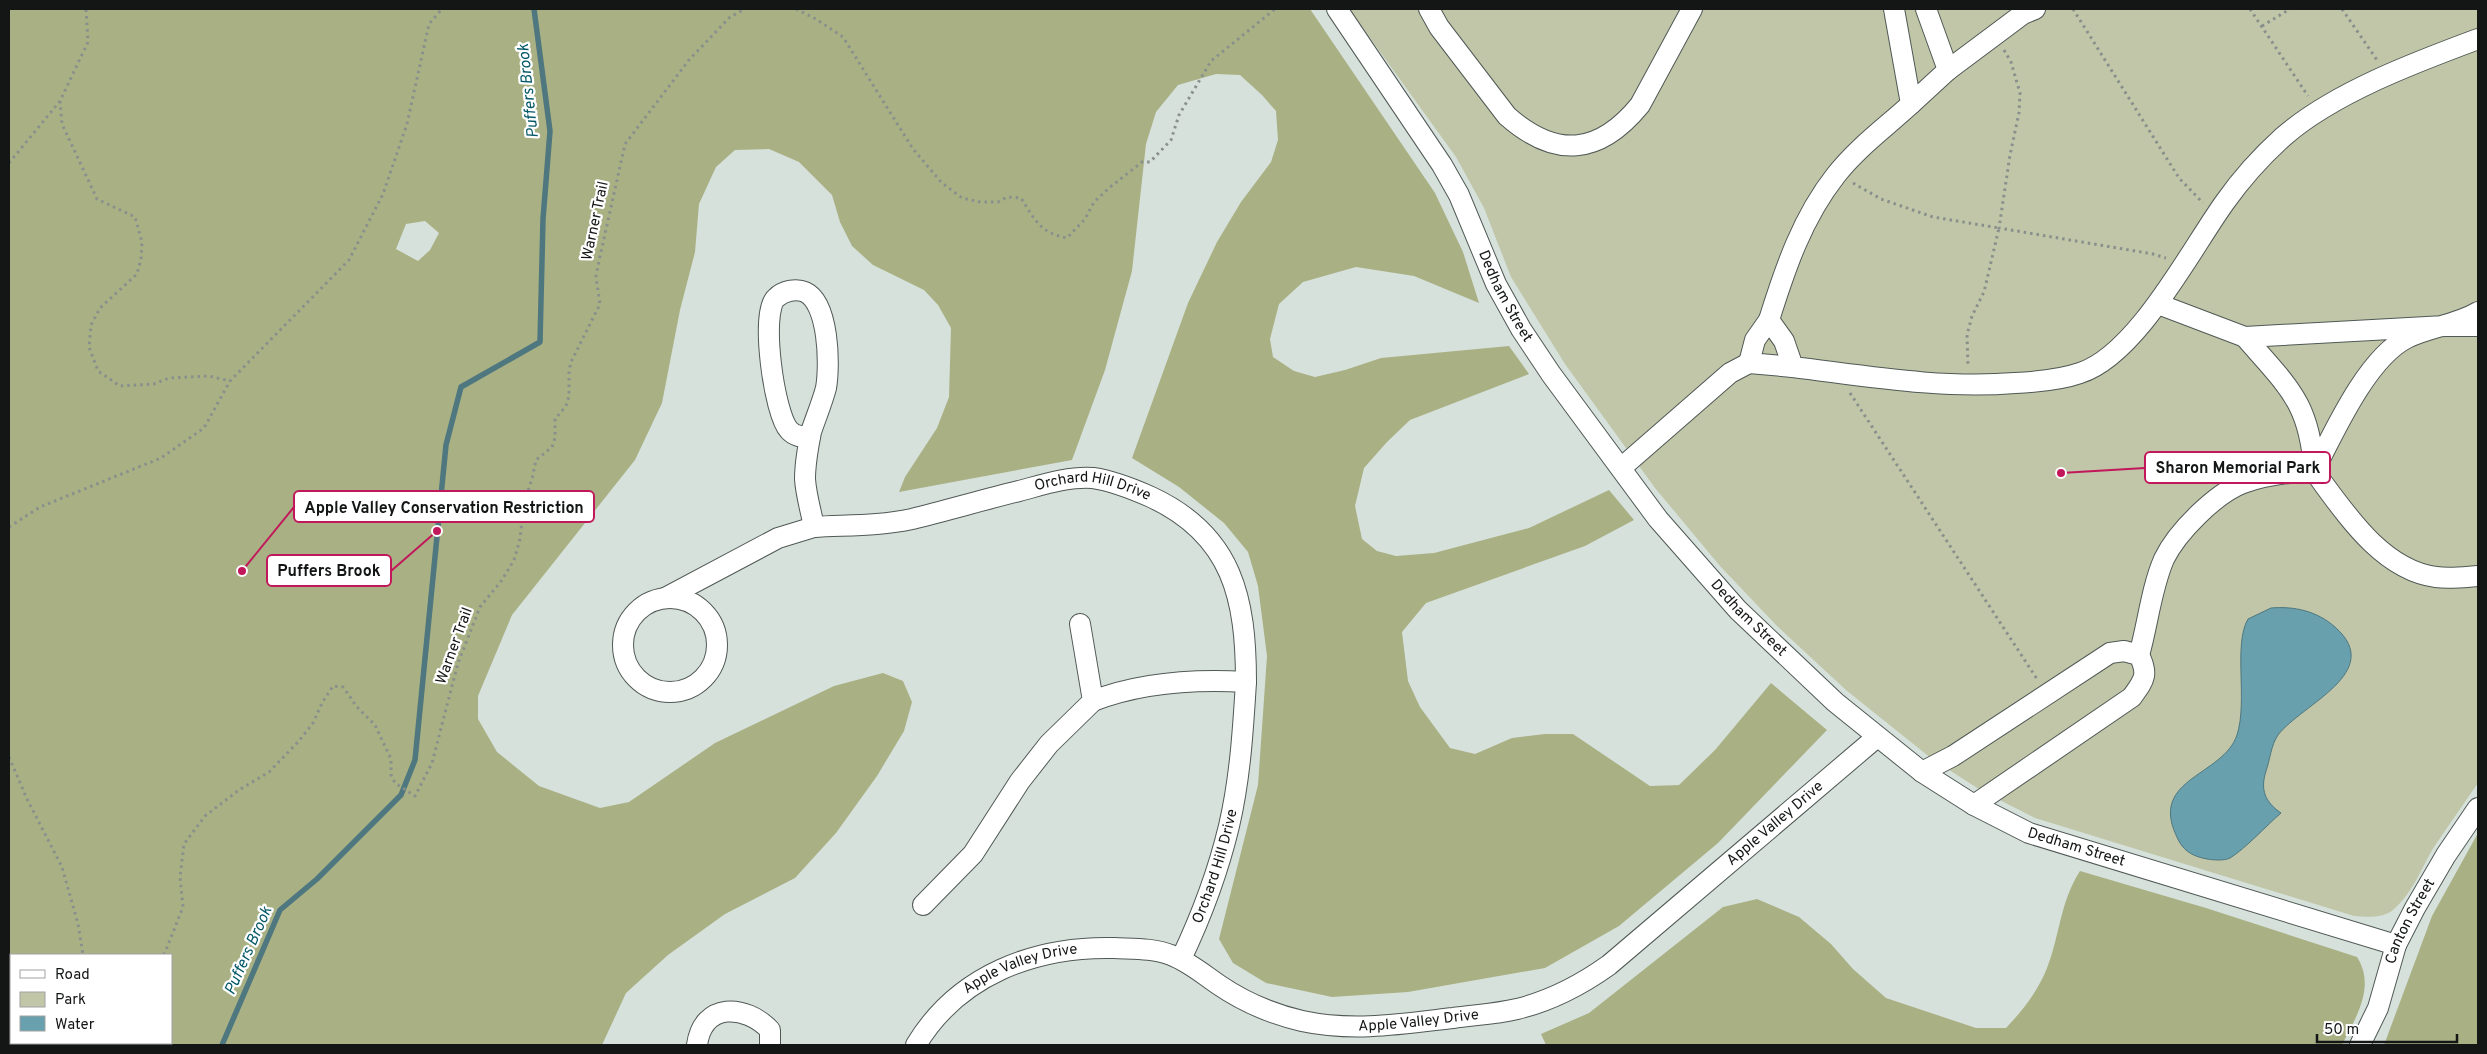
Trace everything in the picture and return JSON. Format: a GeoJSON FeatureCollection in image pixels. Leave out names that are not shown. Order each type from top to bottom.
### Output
{"type":"FeatureCollection","features":[{"type":"Feature","properties":{"kind":"street","name":"Dedham Street"},"geometry":{"type":"LineString","coordinates":[[1337,9],[1442,165],[1459,195],[1496,284],[1521,329],[1551,374],[1658,519],[1765,638],[1877,737],[1922,772],[1974,805],[2029,833],[2396,945]]}},
{"type":"Feature","properties":{"kind":"street"},"geometry":{"type":"LineString","coordinates":[[1429,9],[1439,27],[1507,116],[1519,126],[1545,141],[1572,147],[1600,140],[1616,131],[1630,118],[1640,105],[1692,9]]}},
{"type":"Feature","properties":{"kind":"street"},"geometry":{"type":"LineString","coordinates":[[1894,9],[1911,104]]}},
{"type":"Feature","properties":{"kind":"street"},"geometry":{"type":"LineString","coordinates":[[1926,9],[1948,70]]}},
{"type":"Feature","properties":{"kind":"street"},"geometry":{"type":"LineString","coordinates":[[1749,363],[1755,340],[1769,320],[1785,269],[1806,222],[1837,174],[1948,70],[2022,14],[2035,9]]}},
{"type":"Feature","properties":{"kind":"street"},"geometry":{"type":"LineString","coordinates":[[1621,468],[1730,373],[1749,363],[1904,381],[1969,385],[2039,382],[2081,373],[2101,362],[2122,344],[2158,304],[2216,216],[2256,165],[2284,136],[2318,112],[2387,76],[2478,39]]}},
{"type":"Feature","properties":{"kind":"street"},"geometry":{"type":"LineString","coordinates":[[810,438],[797,436],[788,429],[778,404],[774,379],[768,326],[770,308],[776,298],[793,290],[806,292],[820,308],[828,354],[826,388],[810,438],[806,481],[814,527]]}},
{"type":"Feature","properties":{"kind":"street"},"geometry":{"type":"LineString","coordinates":[[2158,304],[2245,337],[2445,326],[2478,326]]}},
{"type":"Feature","properties":{"kind":"street"},"geometry":{"type":"LineString","coordinates":[[2314,471],[2355,395],[2382,357],[2407,338],[2445,326],[2478,312]]}},
{"type":"Feature","properties":{"kind":"street"},"geometry":{"type":"LineString","coordinates":[[1769,320],[1784,341],[1793,367]]}},
{"type":"Feature","properties":{"kind":"street"},"geometry":{"type":"LineString","coordinates":[[2245,337],[2300,404],[2312,441],[2314,471],[2348,516],[2394,560],[2416,571],[2436,577],[2478,576]]}},
{"type":"Feature","properties":{"kind":"street"},"geometry":{"type":"LineString","coordinates":[[1974,805],[2132,697],[2144,680],[2145,668],[2139,655],[2164,559],[2177,537],[2191,520],[2240,484],[2276,474],[2314,471]]}},
{"type":"Feature","properties":{"kind":"street","name":"Orchard Hill Drive"},"geometry":{"type":"LineString","coordinates":[[665,598],[678,598],[692,603],[704,612],[712,624],[716,637],[716,652],[712,665],[704,677],[693,686],[679,691],[664,691],[651,688],[631,670],[625,658],[623,644],[628,625],[640,608],[652,601],[665,598],[778,538],[814,527],[880,523],[909,519],[1035,486],[1074,479],[1093,478],[1140,492],[1164,504],[1190,522],[1209,539],[1224,560],[1236,586],[1242,610],[1246,682],[1240,760],[1229,827],[1207,897],[1182,959]]}},
{"type":"Feature","properties":{"kind":"street"},"geometry":{"type":"LineString","coordinates":[[1080,624],[1093,701]]}},
{"type":"Feature","properties":{"kind":"street"},"geometry":{"type":"LineString","coordinates":[[1922,772],[1953,756],[2110,653],[2124,651],[2139,655]]}},
{"type":"Feature","properties":{"kind":"street"},"geometry":{"type":"LineString","coordinates":[[923,905],[973,854],[1020,780],[1049,744],[1093,701],[1122,692],[1167,683],[1210,680],[1246,682]]}},
{"type":"Feature","properties":{"kind":"street","name":"Apple Valley Drive"},"geometry":{"type":"LineString","coordinates":[[916,1045],[929,1026],[957,996],[989,976],[1023,960],[1040,955],[1092,948],[1152,951],[1182,959],[1234,995],[1266,1011],[1340,1027],[1376,1027],[1525,1007],[1587,981],[1609,965],[1877,737]]}},
{"type":"Feature","properties":{"kind":"street","name":"Canton Street"},"geometry":{"type":"LineString","coordinates":[[2360,1045],[2378,1008],[2396,945],[2442,863],[2478,808]]}},
{"type":"Feature","properties":{"kind":"street"},"geometry":{"type":"LineString","coordinates":[[697,1045],[699,1032],[708,1020],[721,1011],[730,1011],[744,1012],[764,1023],[770,1030],[770,1045]]}},
{"type":"Feature","properties":{"kind":"path"},"geometry":{"type":"LineString","coordinates":[[9,163],[60,101],[88,42],[87,9]]}},
{"type":"Feature","properties":{"kind":"path"},"geometry":{"type":"LineString","coordinates":[[9,527],[40,507],[161,458],[204,428],[230,381],[349,260],[383,194],[407,124],[429,24],[442,9]]}},
{"type":"Feature","properties":{"kind":"path","name":"Warner Trail"},"geometry":{"type":"LineString","coordinates":[[164,954],[183,907],[180,877],[184,844],[205,816],[239,790],[269,772],[299,741],[313,723],[322,703],[333,686],[343,687],[357,708],[375,725],[391,759],[391,775],[395,783],[415,796],[432,763],[458,662],[480,607],[502,580],[514,560],[520,539],[524,502],[536,460],[552,447],[555,438],[555,419],[566,406],[570,396],[568,371],[571,362],[600,304],[596,277],[598,260],[624,144],[689,60],[730,17],[745,9]]}},
{"type":"Feature","properties":{"kind":"path"},"geometry":{"type":"LineString","coordinates":[[796,9],[816,19],[843,37],[912,149],[942,183],[962,198],[980,202],[998,202],[1007,197],[1021,198],[1036,224],[1052,235],[1068,238],[1085,219],[1094,202],[1142,162],[1150,162],[1171,140],[1179,115],[1210,62],[1275,9]]}},
{"type":"Feature","properties":{"kind":"path"},"geometry":{"type":"LineString","coordinates":[[2073,9],[2179,178],[2216,216]]}},
{"type":"Feature","properties":{"kind":"path"},"geometry":{"type":"LineString","coordinates":[[2250,9],[2318,112]]}},
{"type":"Feature","properties":{"kind":"path"},"geometry":{"type":"LineString","coordinates":[[2262,26],[2290,9]]}},
{"type":"Feature","properties":{"kind":"path"},"geometry":{"type":"LineString","coordinates":[[2342,9],[2387,76]]}},
{"type":"Feature","properties":{"kind":"path"},"geometry":{"type":"LineString","coordinates":[[1969,385],[1967,335],[1972,316],[1984,292],[1999,228],[2010,155],[2019,113],[2020,93],[2011,62],[1993,36]]}},
{"type":"Feature","properties":{"kind":"path"},"geometry":{"type":"LineString","coordinates":[[60,101],[62,124],[72,143],[89,187],[97,199],[135,217],[142,242],[141,259],[137,274],[100,308],[91,324],[89,347],[98,371],[120,386],[154,384],[169,378],[208,376],[230,381]]}},
{"type":"Feature","properties":{"kind":"path"},"geometry":{"type":"LineString","coordinates":[[1837,174],[1881,199],[1933,217],[2153,254],[2182,266]]}},
{"type":"Feature","properties":{"kind":"path"},"geometry":{"type":"LineString","coordinates":[[1841,373],[1844,383],[2047,694]]}},
{"type":"Feature","properties":{"kind":"path"},"geometry":{"type":"LineString","coordinates":[[9,757],[27,799],[62,867],[78,924],[83,954]]}},
{"type":"Feature","properties":{"kind":"green space"},"geometry":{"type":"Polygon","coordinates":[[[9,9],[1310,9],[1435,193],[1463,252],[1479,303],[1414,276],[1356,267],[1303,282],[1279,304],[1270,339],[1273,357],[1294,371],[1315,377],[1345,370],[1381,358],[1509,346],[1529,374],[1410,420],[1387,442],[1364,468],[1355,506],[1362,539],[1377,551],[1396,556],[1434,553],[1529,528],[1609,490],[1634,520],[1585,546],[1426,603],[1402,632],[1408,681],[1420,707],[1450,748],[1475,754],[1512,738],[1545,734],[1573,734],[1650,786],[1679,785],[1715,750],[1771,683],[1827,730],[1718,843],[1619,926],[1545,968],[1408,992],[1332,997],[1266,983],[1233,963],[1219,939],[1258,785],[1267,656],[1258,586],[1248,552],[1224,523],[1179,487],[1132,458],[1188,303],[1217,242],[1241,202],[1271,162],[1278,140],[1276,111],[1240,75],[1216,74],[1178,85],[1156,112],[1146,144],[1132,271],[1105,370],[1072,460],[899,492],[905,477],[937,428],[949,397],[951,328],[938,305],[924,290],[873,265],[852,246],[840,222],[832,195],[799,162],[769,149],[735,150],[716,167],[699,204],[695,252],[680,310],[662,403],[635,460],[512,615],[478,696],[478,719],[497,752],[539,786],[600,808],[629,802],[715,743],[834,686],[883,673],[903,681],[912,702],[904,731],[877,776],[836,833],[795,878],[725,914],[668,955],[626,993],[602,1045],[9,1045],[9,9]],[[425,221],[406,224],[396,249],[418,261],[430,250],[439,233],[425,221]]]}},
{"type":"Feature","properties":{"kind":"green space"},"geometry":{"type":"Polygon","coordinates":[[[1349,9],[2478,9],[2478,783],[2434,847],[2406,896],[2394,909],[2380,916],[2354,916],[2035,818],[1982,791],[1932,759],[1846,690],[1777,626],[1720,566],[1655,488],[1565,364],[1511,277],[1484,208],[1456,157],[1349,9]]]}},
{"type":"Feature","properties":{"kind":"green space"},"geometry":{"type":"Polygon","coordinates":[[[2478,833],[2478,1045],[2384,1045],[2432,916],[2478,833]]]}},
{"type":"Feature","properties":{"kind":"green space"},"geometry":{"type":"Polygon","coordinates":[[[2080,871],[2206,908],[2357,957],[2365,979],[2364,991],[2358,1013],[2342,1045],[1546,1045],[1541,1034],[1589,1013],[1723,907],[1757,899],[1799,917],[1831,944],[1853,969],[1886,998],[1976,1028],[2006,1028],[2030,1000],[2039,985],[2051,956],[2068,895],[2080,871]]]}},
{"type":"Feature","properties":{"kind":"water"},"geometry":{"type":"Polygon","coordinates":[[[2271,608],[2297,609],[2321,617],[2335,627],[2348,643],[2351,659],[2346,673],[2335,686],[2289,723],[2276,739],[2264,778],[2264,790],[2268,800],[2281,813],[2230,858],[2218,860],[2201,858],[2188,851],[2178,840],[2171,816],[2173,801],[2180,789],[2218,760],[2229,749],[2237,735],[2241,706],[2241,658],[2244,630],[2248,619],[2271,608]]]}},
{"type":"Feature","properties":{"kind":"waterway","name":"Puffers Brook"},"geometry":{"type":"LineString","coordinates":[[222,1045],[280,910],[317,879],[401,795],[415,760],[446,445],[461,387],[540,342],[543,219],[550,131],[534,9]]}},
{"type":"Feature","properties":{"kind":"place","name":"Sharon Memorial Park"},"geometry":{"type":"Point","coordinates":[2061,473]}},
{"type":"Feature","properties":{"kind":"place","name":"Puffers Brook"},"geometry":{"type":"Point","coordinates":[437,531]}},
{"type":"Feature","properties":{"kind":"place","name":"Apple Valley Conservation Restriction"},"geometry":{"type":"Point","coordinates":[242,571]}}]}
